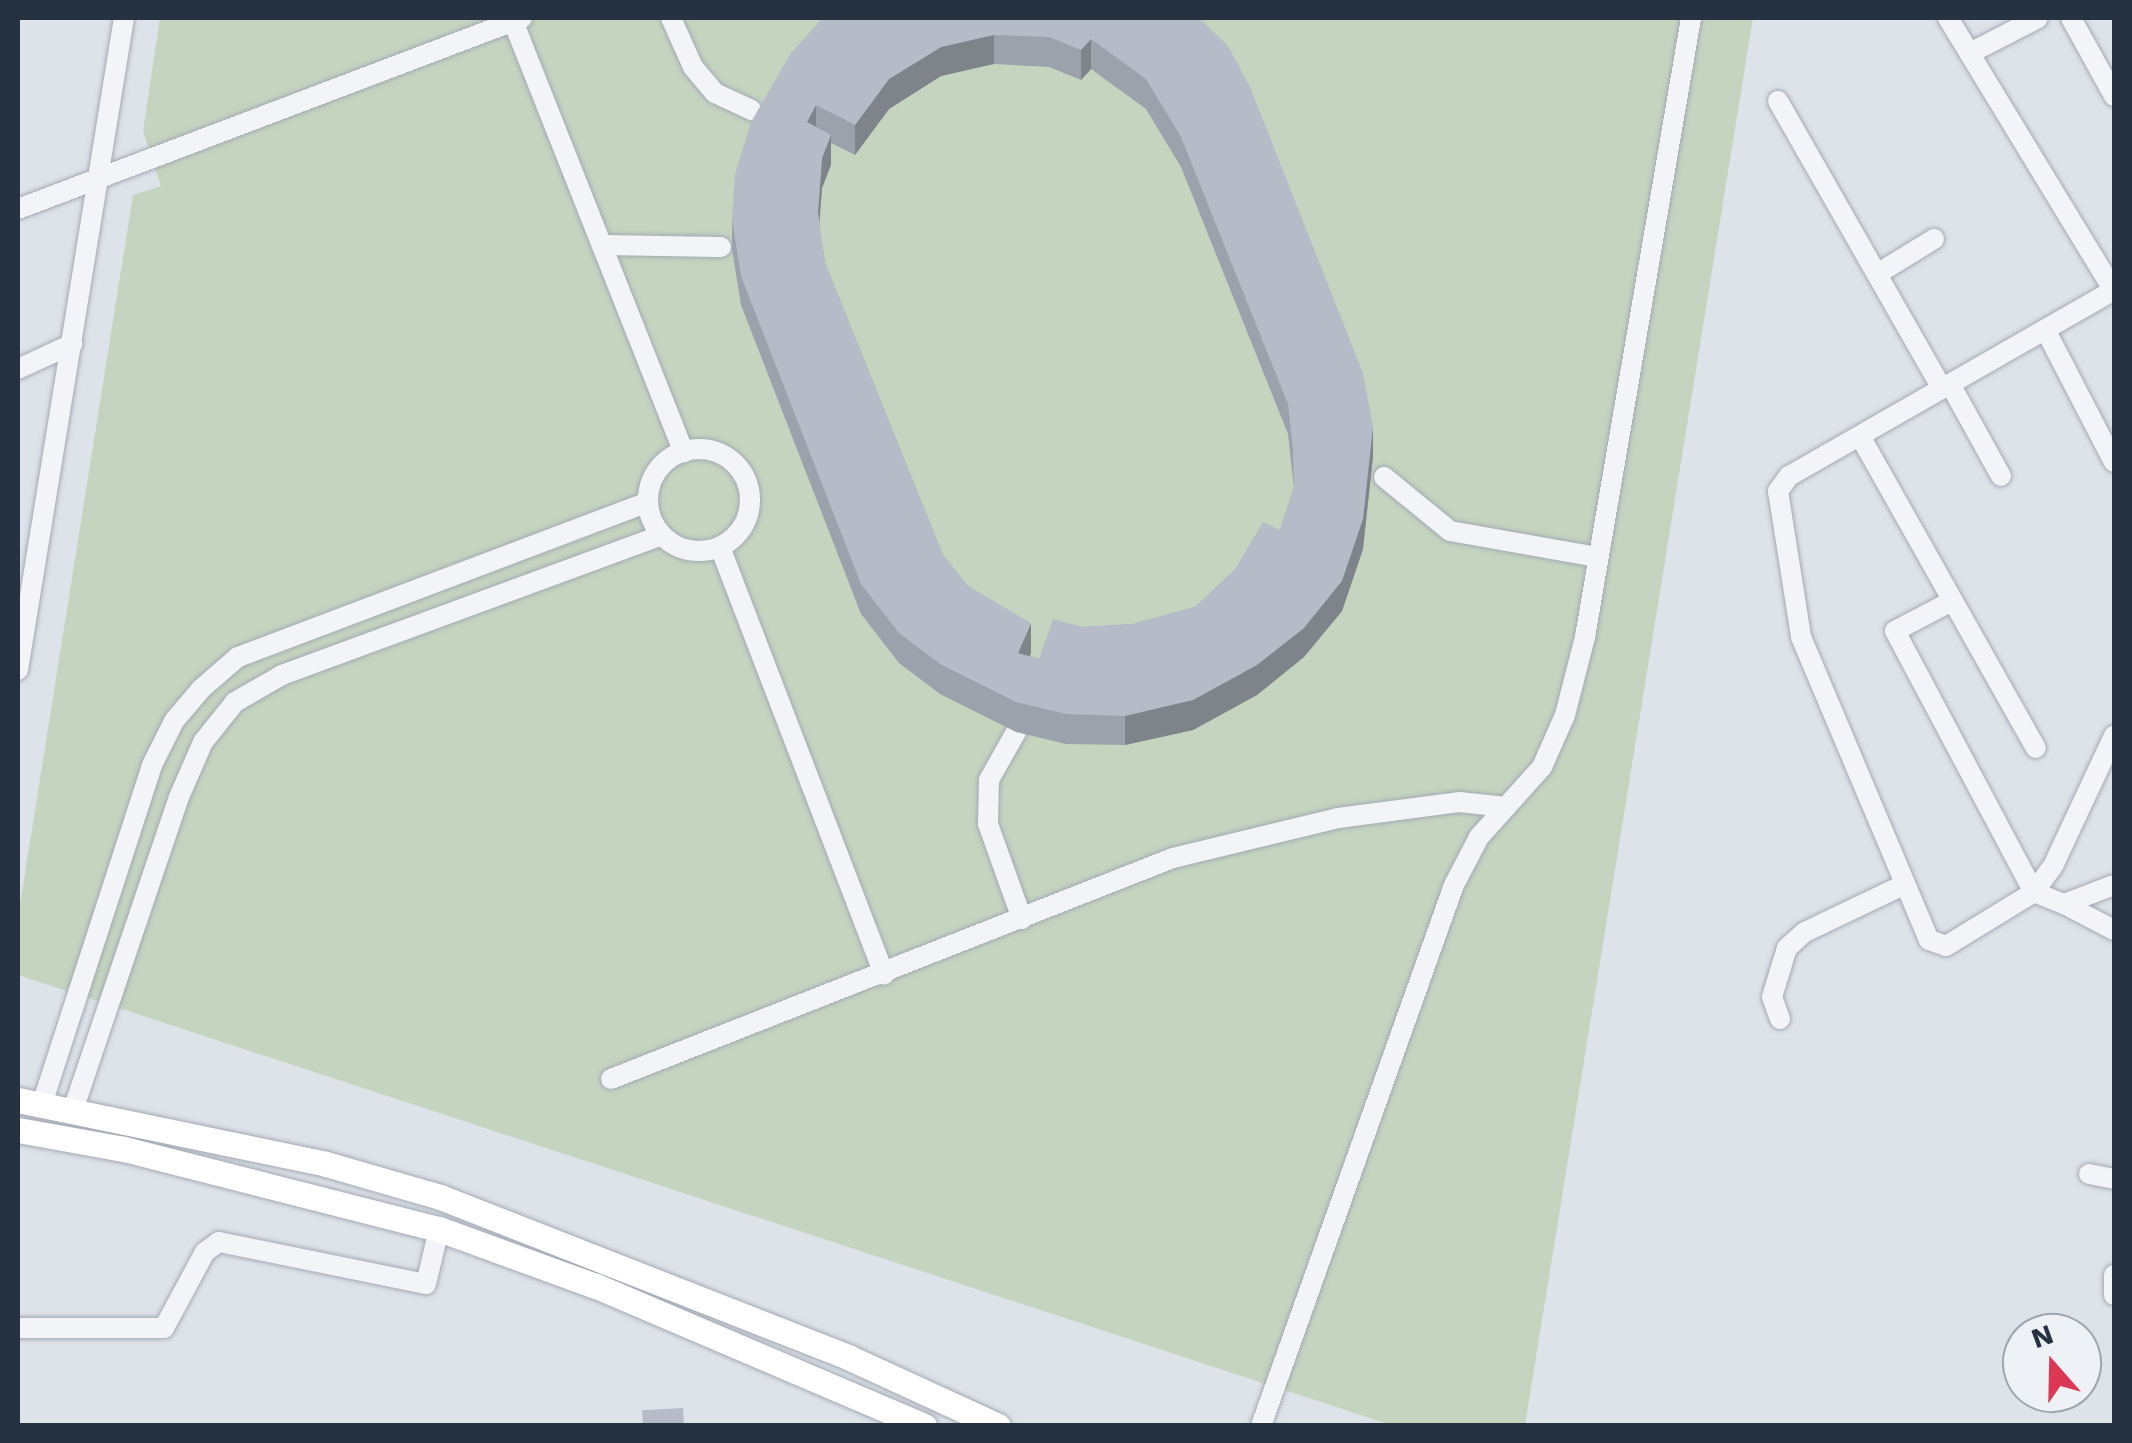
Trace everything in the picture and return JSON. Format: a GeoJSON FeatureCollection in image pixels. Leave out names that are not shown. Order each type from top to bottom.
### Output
{"type":"FeatureCollection","features":[{"type":"Feature","properties":{"kind":"main road"},"geometry":{"type":"LineString","coordinates":[[30,1102],[326,1164],[440,1197],[848,1357],[998,1426]]}},
{"type":"Feature","properties":{"kind":"main road"},"geometry":{"type":"LineString","coordinates":[[18,1130],[124,1149],[439,1229],[596,1286],[924,1426]]}},
{"type":"Feature","properties":{"kind":"street"},"geometry":{"type":"LineString","coordinates":[[18,670],[124,18]]}},
{"type":"Feature","properties":{"kind":"street"},"geometry":{"type":"LineString","coordinates":[[672,18],[694,67],[715,93],[750,110]]}},
{"type":"Feature","properties":{"kind":"street"},"geometry":{"type":"LineString","coordinates":[[1261,1426],[1426,950],[1479,837],[1542,767],[1566,714],[1598,557],[1691,18]]}},
{"type":"Feature","properties":{"kind":"street"},"geometry":{"type":"LineString","coordinates":[[1948,18],[2114,290],[2047,332],[1790,476],[1778,491],[1801,637],[1903,885],[1936,946],[2034,892],[2054,866],[2114,736]]}},
{"type":"Feature","properties":{"kind":"street"},"geometry":{"type":"LineString","coordinates":[[1970,53],[2038,18]]}},
{"type":"Feature","properties":{"kind":"street"},"geometry":{"type":"LineString","coordinates":[[2071,18],[2114,96]]}},
{"type":"Feature","properties":{"kind":"street"},"geometry":{"type":"LineString","coordinates":[[18,210],[517,19],[684,452]]}},
{"type":"Feature","properties":{"kind":"street"},"geometry":{"type":"LineString","coordinates":[[1778,102],[1876,274],[2001,476]]}},
{"type":"Feature","properties":{"kind":"street"},"geometry":{"type":"LineString","coordinates":[[1876,274],[1934,239]]}},
{"type":"Feature","properties":{"kind":"street"},"geometry":{"type":"LineString","coordinates":[[602,245],[720,247]]}},
{"type":"Feature","properties":{"kind":"street"},"geometry":{"type":"LineString","coordinates":[[2047,332],[2114,462]]}},
{"type":"Feature","properties":{"kind":"street"},"geometry":{"type":"LineString","coordinates":[[18,369],[72,344]]}},
{"type":"Feature","properties":{"kind":"street"},"geometry":{"type":"LineString","coordinates":[[1860,436],[1950,602],[2036,748]]}},
{"type":"Feature","properties":{"kind":"street"},"geometry":{"type":"LineString","coordinates":[[684,452],[722,454],[748,484],[746,520],[720,546],[683,548],[662,535],[648,502],[654,476],[684,452]]}},
{"type":"Feature","properties":{"kind":"street"},"geometry":{"type":"LineString","coordinates":[[1384,477],[1450,531],[1598,557]]}},
{"type":"Feature","properties":{"kind":"street"},"geometry":{"type":"LineString","coordinates":[[30,1102],[152,765],[174,721],[201,689],[238,657],[648,502]]}},
{"type":"Feature","properties":{"kind":"street"},"geometry":{"type":"LineString","coordinates":[[74,1110],[178,797],[204,742],[235,702],[282,676],[662,535]]}},
{"type":"Feature","properties":{"kind":"street"},"geometry":{"type":"LineString","coordinates":[[720,546],[884,974]]}},
{"type":"Feature","properties":{"kind":"street"},"geometry":{"type":"LineString","coordinates":[[1950,602],[1895,631],[2034,892],[2114,930]]}},
{"type":"Feature","properties":{"kind":"street"},"geometry":{"type":"LineString","coordinates":[[1016,732],[989,780],[988,824],[1022,919]]}},
{"type":"Feature","properties":{"kind":"street"},"geometry":{"type":"LineString","coordinates":[[611,1080],[1173,858],[1267,832],[1459,802],[1506,806]]}},
{"type":"Feature","properties":{"kind":"street"},"geometry":{"type":"LineString","coordinates":[[2064,904],[2114,884]]}},
{"type":"Feature","properties":{"kind":"street"},"geometry":{"type":"LineString","coordinates":[[1780,1019],[1772,998],[1787,948],[1805,932],[1903,885]]}},
{"type":"Feature","properties":{"kind":"street"},"geometry":{"type":"LineString","coordinates":[[2089,1174],[2114,1178]]}},
{"type":"Feature","properties":{"kind":"street"},"geometry":{"type":"LineString","coordinates":[[18,1328],[164,1328],[204,1252],[220,1242],[426,1284],[439,1229]]}},
{"type":"Feature","properties":{"kind":"street"},"geometry":{"type":"LineString","coordinates":[[2114,1275],[2114,1295]]}},
{"type":"Feature","properties":{"kind":"green space"},"geometry":{"type":"Polygon","coordinates":[[[160,18],[1753,18],[1525,1425],[1391,1425],[18,975],[18,917],[133,195],[161,186],[143,131],[160,18]]]}},
{"type":"Feature","properties":{"kind":"building"},"geometry":{"type":"Polygon","coordinates":[[[1199,18],[1228,46],[1250,87],[1363,373],[1373,427],[1363,519],[1342,581],[1304,628],[1257,665],[1193,700],[1125,716],[1066,714],[1016,702],[940,664],[899,633],[861,584],[741,276],[732,219],[735,174],[751,122],[791,53],[820,21],[1199,18]],[[994,35],[941,47],[889,79],[855,125],[816,105],[807,122],[831,135],[822,158],[818,212],[825,263],[943,555],[968,586],[1031,623],[1018,653],[1039,659],[1053,619],[1083,627],[1133,624],[1195,607],[1235,569],[1263,522],[1280,530],[1294,486],[1288,404],[1181,137],[1146,79],[1091,39],[1081,50],[1049,37],[994,35]]]}},
{"type":"Feature","properties":{"kind":"building"},"geometry":{"type":"Polygon","coordinates":[[[683,1408],[684,1426],[643,1426],[642,1410],[683,1408]]]}}]}
